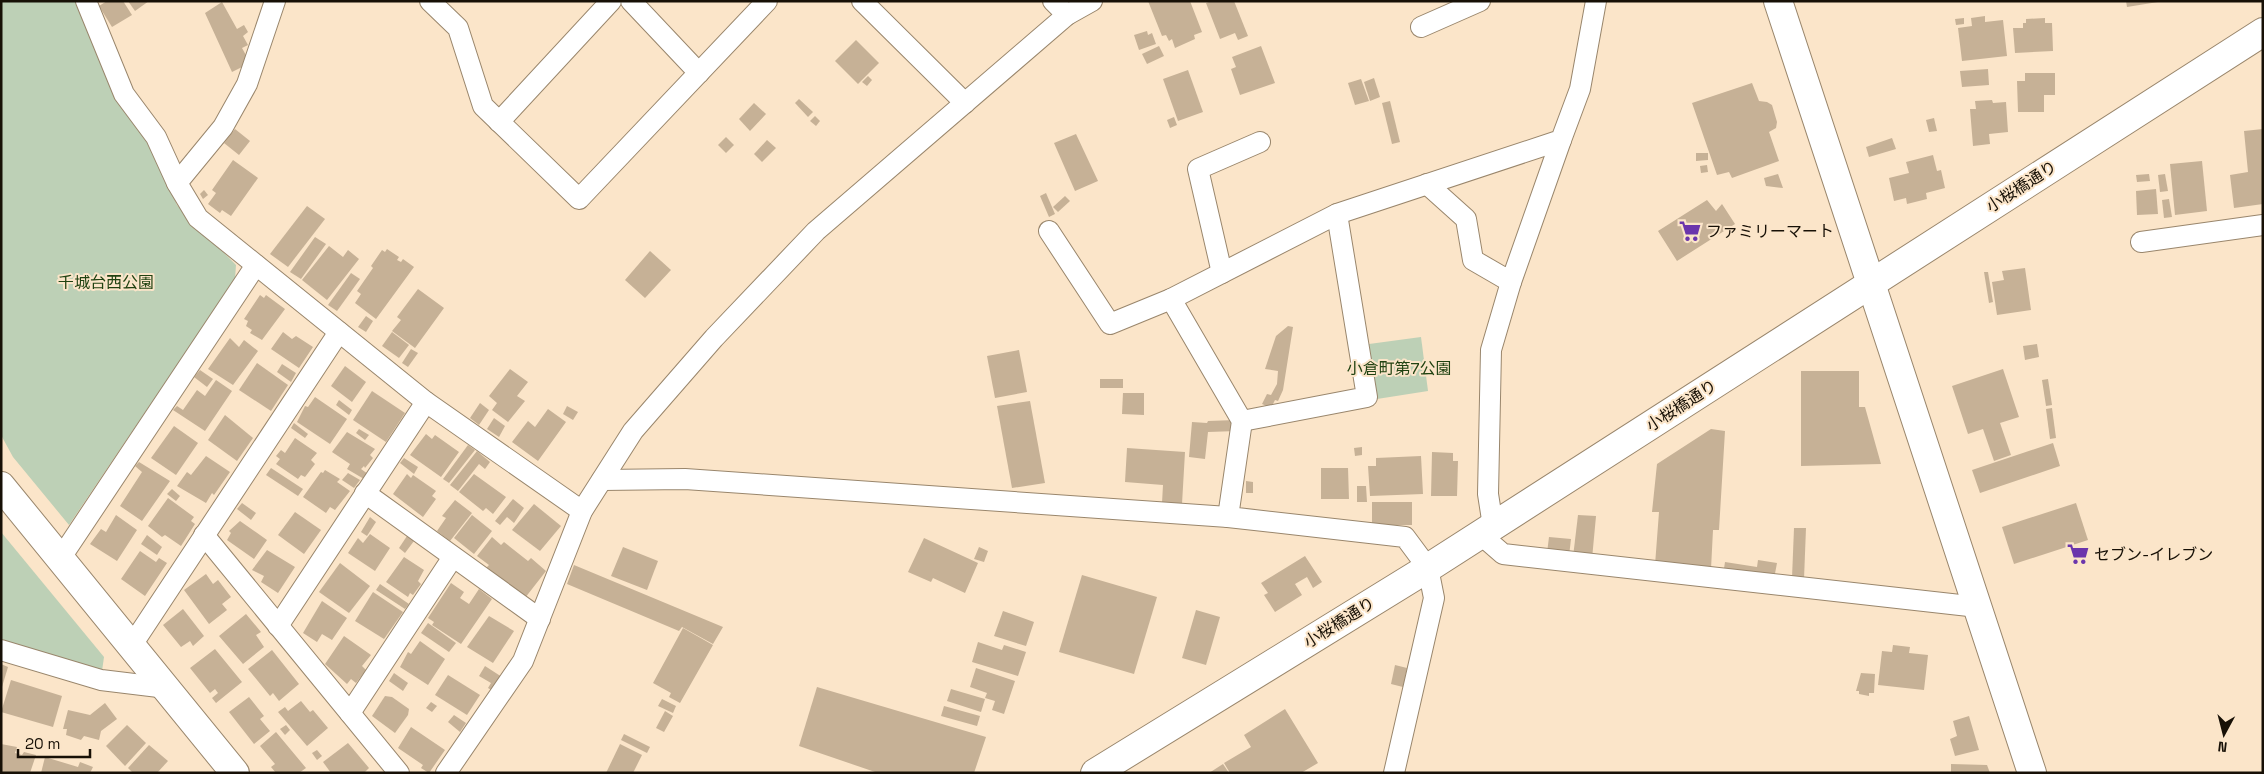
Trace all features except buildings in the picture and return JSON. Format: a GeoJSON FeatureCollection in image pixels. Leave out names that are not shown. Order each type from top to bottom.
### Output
{"type":"FeatureCollection","features":[{"type":"Feature","properties":{"kind":"street"},"geometry":{"type":"LineString","coordinates":[[86,1],[124,94],[156,137],[177,183],[198,218],[426,402],[582,511]]}},
{"type":"Feature","properties":{"kind":"street"},"geometry":{"type":"LineString","coordinates":[[177,183],[223,127],[247,84],[274,1]]}},
{"type":"Feature","properties":{"kind":"street"},"geometry":{"type":"LineString","coordinates":[[430,1],[458,28],[483,106],[579,199],[767,1]]}},
{"type":"Feature","properties":{"kind":"street"},"geometry":{"type":"LineString","coordinates":[[499,122],[611,1]]}},
{"type":"Feature","properties":{"kind":"street"},"geometry":{"type":"LineString","coordinates":[[631,1],[699,73]]}},
{"type":"Feature","properties":{"kind":"street"},"geometry":{"type":"LineString","coordinates":[[862,1],[965,103]]}},
{"type":"Feature","properties":{"kind":"street"},"geometry":{"type":"LineString","coordinates":[[446,773],[523,661],[582,511],[633,431],[714,338],[823,225],[965,103],[1060,8],[1092,1]]}},
{"type":"Feature","properties":{"kind":"street"},"geometry":{"type":"LineString","coordinates":[[1421,27],[1480,1]]}},
{"type":"Feature","properties":{"kind":"street"},"geometry":{"type":"LineString","coordinates":[[1596,1],[1580,89],[1511,282],[1491,350],[1486,530],[1503,554],[1978,607]]}},
{"type":"Feature","properties":{"kind":"street"},"geometry":{"type":"LineString","coordinates":[[1778,1],[2032,773]]}},
{"type":"Feature","properties":{"kind":"street","name":"小桜橋通り"},"geometry":{"type":"LineString","coordinates":[[1095,773],[1428,568],[2263,32]]}},
{"type":"Feature","properties":{"kind":"street"},"geometry":{"type":"LineString","coordinates":[[1049,231],[1110,324],[1171,299],[1338,214],[1561,140]]}},
{"type":"Feature","properties":{"kind":"street"},"geometry":{"type":"LineString","coordinates":[[1222,273],[1198,169],[1260,142]]}},
{"type":"Feature","properties":{"kind":"street"},"geometry":{"type":"LineString","coordinates":[[1427,184],[1466,219],[1473,260],[1511,282]]}},
{"type":"Feature","properties":{"kind":"street"},"geometry":{"type":"LineString","coordinates":[[1242,421],[1367,396],[1338,214]]}},
{"type":"Feature","properties":{"kind":"street"},"geometry":{"type":"LineString","coordinates":[[2142,242],[2263,225]]}},
{"type":"Feature","properties":{"kind":"street"},"geometry":{"type":"LineString","coordinates":[[60,559],[256,265]]}},
{"type":"Feature","properties":{"kind":"street"},"geometry":{"type":"LineString","coordinates":[[1171,299],[1242,421],[1228,517]]}},
{"type":"Feature","properties":{"kind":"street"},"geometry":{"type":"LineString","coordinates":[[132,645],[339,332]]}},
{"type":"Feature","properties":{"kind":"street"},"geometry":{"type":"LineString","coordinates":[[278,626],[426,402]]}},
{"type":"Feature","properties":{"kind":"street"},"geometry":{"type":"LineString","coordinates":[[602,480],[685,479],[1228,517],[1404,537],[1428,568],[1434,598],[1394,773]]}},
{"type":"Feature","properties":{"kind":"street"},"geometry":{"type":"LineString","coordinates":[[1,486],[235,773]]}},
{"type":"Feature","properties":{"kind":"street"},"geometry":{"type":"LineString","coordinates":[[365,493],[540,619]]}},
{"type":"Feature","properties":{"kind":"street"},"geometry":{"type":"LineString","coordinates":[[204,535],[399,773]]}},
{"type":"Feature","properties":{"kind":"street"},"geometry":{"type":"LineString","coordinates":[[350,713],[453,557]]}},
{"type":"Feature","properties":{"kind":"street"},"geometry":{"type":"LineString","coordinates":[[1,650],[101,680],[167,688]]}},
{"type":"Feature","properties":{"kind":"green space","name":"千城台西公園"},"geometry":{"type":"Polygon","coordinates":[[[1,1],[78,1],[152,146],[177,205],[236,265],[235,279],[69,525],[13,457],[1,435],[1,1]]]}},
{"type":"Feature","properties":{"kind":"green space","name":"小倉町第7公園"},"geometry":{"type":"Polygon","coordinates":[[[1421,337],[1428,391],[1377,399],[1369,344],[1421,337]]]}},
{"type":"Feature","properties":{"kind":"green space"},"geometry":{"type":"Polygon","coordinates":[[[1,532],[104,657],[102,671],[1,641],[1,532]]]}},
{"type":"Feature","properties":{"kind":"place","name":"ファミリーマート"},"geometry":{"type":"Point","coordinates":[1690,231]}},
{"type":"Feature","properties":{"kind":"place","name":"セブン-イレブン"},"geometry":{"type":"Point","coordinates":[2078,554]}}]}
